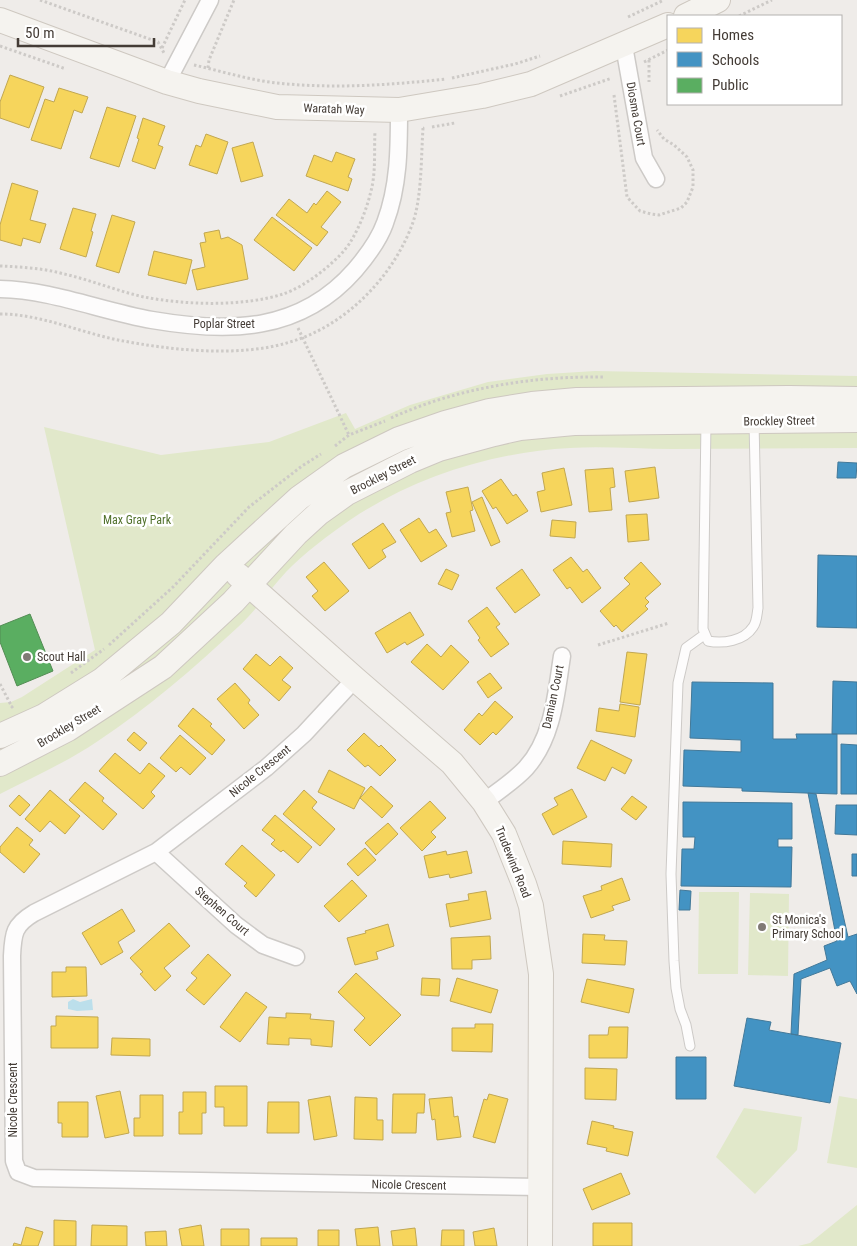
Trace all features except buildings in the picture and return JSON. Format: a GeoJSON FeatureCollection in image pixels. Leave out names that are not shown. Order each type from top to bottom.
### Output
{"type":"FeatureCollection","features":[{"type":"Feature","properties":{"kind":"main road"},"geometry":{"type":"LineString","coordinates":[[688,15],[718,0]]}},
{"type":"Feature","properties":{"kind":"main road","name":"Waratah Way"},"geometry":{"type":"LineString","coordinates":[[0,20],[172,72],[198,91],[276,107],[399,121],[482,96],[531,84],[624,46],[667,25]]}},
{"type":"Feature","properties":{"kind":"main road","name":"Brockley Street"},"geometry":{"type":"LineString","coordinates":[[8,760],[68,729],[163,667],[233,602],[296,534],[320,513],[347,493],[410,461],[439,449],[520,428],[574,423],[706,422],[754,410],[857,399]]}},
{"type":"Feature","properties":{"kind":"main road","name":"Brockley Street"},"geometry":{"type":"LineString","coordinates":[[0,735],[44,716],[102,680],[171,623],[226,565],[299,498],[362,456],[399,439],[445,422],[489,411],[532,404],[577,400],[754,410],[857,420]]}},
{"type":"Feature","properties":{"kind":"main road","name":"Trudewind Road"},"geometry":{"type":"LineString","coordinates":[[226,565],[452,763],[484,802],[508,842],[524,884],[534,928],[540,974],[540,1246]]}},
{"type":"Feature","properties":{"kind":"main road"},"geometry":{"type":"LineString","coordinates":[[0,735],[8,760]]}},
{"type":"Feature","properties":{"kind":"street"},"geometry":{"type":"LineString","coordinates":[[172,72],[210,0]]}},
{"type":"Feature","properties":{"kind":"street","name":"Diosma Court"},"geometry":{"type":"LineString","coordinates":[[624,46],[644,158],[656,179]]}},
{"type":"Feature","properties":{"kind":"street","name":"Poplar Street"},"geometry":{"type":"LineString","coordinates":[[0,289],[16,289],[85,303],[151,320],[193,325],[242,326],[267,323],[293,316],[331,293],[368,255],[385,223],[394,193],[399,161],[399,121]]}},
{"type":"Feature","properties":{"kind":"street","name":"Damian Court"},"geometry":{"type":"LineString","coordinates":[[484,802],[524,769],[534,758],[540,747],[553,709],[562,656]]}},
{"type":"Feature","properties":{"kind":"street","name":"Nicole Crescent"},"geometry":{"type":"LineString","coordinates":[[355,679],[304,734],[266,768],[156,852],[24,919],[15,931],[12,956],[13,1155],[18,1172],[34,1178],[540,1187]]}},
{"type":"Feature","properties":{"kind":"street","name":"Stephen Court"},"geometry":{"type":"LineString","coordinates":[[156,852],[236,925],[263,945],[296,957]]}},
{"type":"Feature","properties":{"kind":"lane"},"geometry":{"type":"LineString","coordinates":[[706,422],[703,629],[708,642],[724,643],[742,636],[754,627],[757,617],[754,410]]}},
{"type":"Feature","properties":{"kind":"lane"},"geometry":{"type":"LineString","coordinates":[[690,1046],[676,988],[671,874],[678,682],[686,648],[704,635]]}},
{"type":"Feature","properties":{"kind":"path"},"geometry":{"type":"LineString","coordinates":[[40,0],[158,42],[172,72],[208,68],[275,82],[304,85],[358,86],[447,79],[515,64],[547,53]]}},
{"type":"Feature","properties":{"kind":"path"},"geometry":{"type":"LineString","coordinates":[[162,48],[185,0]]}},
{"type":"Feature","properties":{"kind":"path"},"geometry":{"type":"LineString","coordinates":[[208,68],[209,60],[234,0]]}},
{"type":"Feature","properties":{"kind":"path"},"geometry":{"type":"LineString","coordinates":[[628,18],[664,0]]}},
{"type":"Feature","properties":{"kind":"path"},"geometry":{"type":"LineString","coordinates":[[741,15],[772,0]]}},
{"type":"Feature","properties":{"kind":"path"},"geometry":{"type":"LineString","coordinates":[[0,46],[72,71]]}},
{"type":"Feature","properties":{"kind":"path"},"geometry":{"type":"LineString","coordinates":[[649,60],[667,51]]}},
{"type":"Feature","properties":{"kind":"path"},"geometry":{"type":"LineString","coordinates":[[0,314],[20,315],[118,340],[171,348],[239,350],[279,344],[303,337],[344,314],[363,299],[390,266],[403,246],[413,224],[419,192],[423,128],[399,121],[375,131],[366,131]]}},
{"type":"Feature","properties":{"kind":"path"},"geometry":{"type":"LineString","coordinates":[[0,266],[49,271],[144,297],[189,302],[250,301],[286,293],[316,275],[336,259],[351,242],[366,210],[372,190],[375,131]]}},
{"type":"Feature","properties":{"kind":"path"},"geometry":{"type":"LineString","coordinates":[[293,316],[349,435],[362,456]]}},
{"type":"Feature","properties":{"kind":"path"},"geometry":{"type":"LineString","coordinates":[[333,447],[349,435]]}},
{"type":"Feature","properties":{"kind":"path"},"geometry":{"type":"LineString","coordinates":[[64,678],[106,648],[173,587],[249,507],[302,466],[325,452]]}},
{"type":"Feature","properties":{"kind":"path"},"geometry":{"type":"LineString","coordinates":[[598,644],[669,622]]}},
{"type":"Feature","properties":{"kind":"path"},"geometry":{"type":"LineString","coordinates":[[0,684],[12,707],[17,704]]}},
{"type":"Feature","properties":{"kind":"green space","name":"Max Gray Park"},"geometry":{"type":"Polygon","coordinates":[[[595,371],[857,376],[857,448],[672,449],[608,447],[541,450],[483,461],[427,479],[375,505],[350,520],[317,544],[286,572],[238,627],[188,672],[135,715],[74,756],[0,794],[0,703],[11,702],[22,697],[95,650],[44,427],[161,455],[269,442],[346,413],[355,429],[410,405],[488,382],[547,374],[595,371]]]}},
{"type":"Feature","properties":{"kind":"green space"},"geometry":{"type":"Polygon","coordinates":[[[699,892],[739,892],[738,974],[698,974],[699,892]]]}},
{"type":"Feature","properties":{"kind":"green space"},"geometry":{"type":"Polygon","coordinates":[[[750,893],[789,894],[788,976],[748,975],[750,893]]]}},
{"type":"Feature","properties":{"kind":"green space"},"geometry":{"type":"Polygon","coordinates":[[[839,1096],[857,1099],[857,1168],[827,1163],[839,1096]]]}},
{"type":"Feature","properties":{"kind":"green space"},"geometry":{"type":"Polygon","coordinates":[[[744,1108],[802,1117],[797,1150],[755,1194],[716,1157],[744,1108]]]}},
{"type":"Feature","properties":{"kind":"green space"},"geometry":{"type":"Polygon","coordinates":[[[857,1205],[857,1246],[798,1246],[810,1243],[857,1205]]]}},
{"type":"Feature","properties":{"kind":"water"},"geometry":{"type":"Polygon","coordinates":[[[73,999],[80,1002],[92,999],[93,1010],[77,1011],[68,1009],[68,1002],[73,999]]]}},
{"type":"Feature","properties":{"kind":"place","name":"Scout Hall"},"geometry":{"type":"Point","coordinates":[27,657]}},
{"type":"Feature","properties":{"kind":"place","name":"St Monica's Primary School"},"geometry":{"type":"Point","coordinates":[762,927]}}]}
